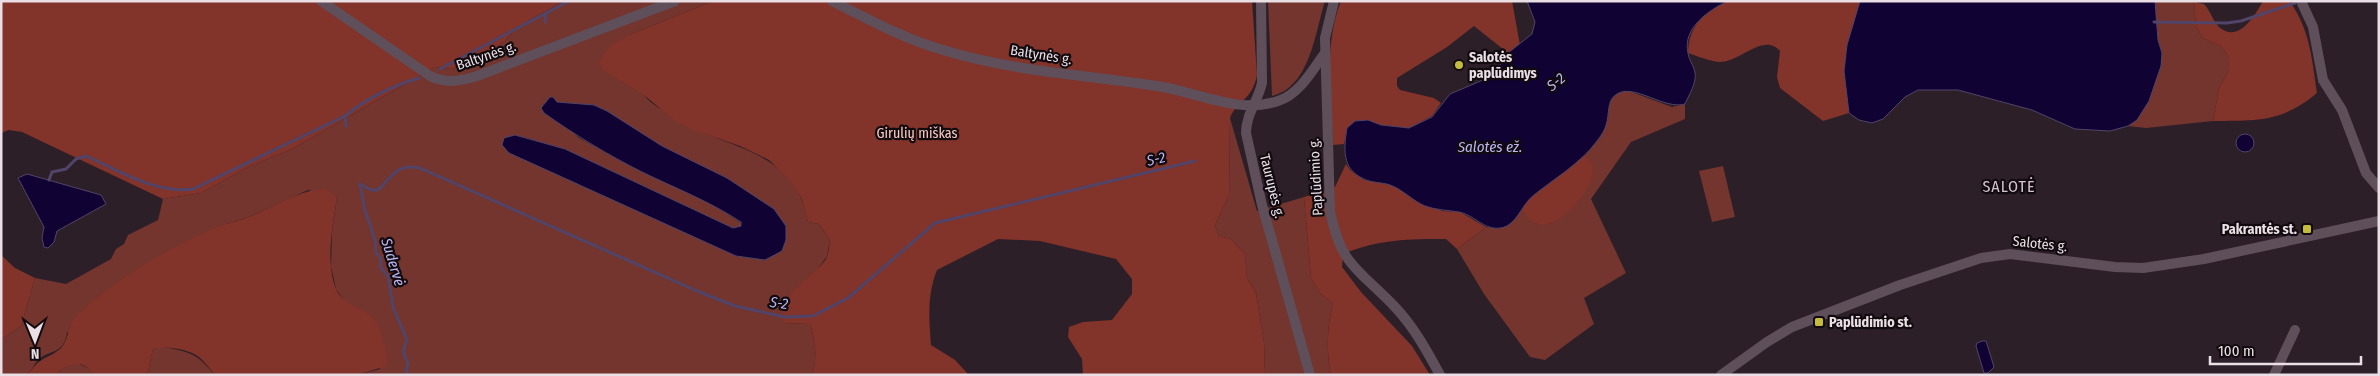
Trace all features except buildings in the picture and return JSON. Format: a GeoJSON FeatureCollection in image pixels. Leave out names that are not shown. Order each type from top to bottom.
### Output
{"type":"FeatureCollection","features":[{"type":"Feature","properties":{"kind":"street","name":"Baltynės g."},"geometry":{"type":"LineString","coordinates":[[321,1],[430,76],[454,82],[477,76],[675,1]]}},
{"type":"Feature","properties":{"kind":"street","name":"Baltynės g."},"geometry":{"type":"LineString","coordinates":[[832,1],[912,39],[961,55],[1027,68],[1173,89],[1233,104],[1254,105],[1281,101],[1304,82],[1325,53]]}},
{"type":"Feature","properties":{"kind":"street","name":"Taurupės g."},"geometry":{"type":"LineString","coordinates":[[1261,1],[1263,73],[1260,94],[1246,121],[1250,157],[1310,375]]}},
{"type":"Feature","properties":{"kind":"street","name":"Paplūdimio g."},"geometry":{"type":"LineString","coordinates":[[1334,1],[1327,23],[1325,53],[1330,211],[1335,235],[1354,269],[1406,320],[1440,375]]}},
{"type":"Feature","properties":{"kind":"street"},"geometry":{"type":"LineString","coordinates":[[2301,1],[2313,27],[2323,80],[2342,110],[2366,173],[2379,188]]}},
{"type":"Feature","properties":{"kind":"street","name":"Salotės g."},"geometry":{"type":"LineString","coordinates":[[1721,375],[1767,342],[1792,327],[1900,285],[1981,258],[2010,254],[2115,267],[2142,268],[2204,258],[2379,221]]}},
{"type":"Feature","properties":{"kind":"street"},"geometry":{"type":"LineString","coordinates":[[2274,375],[2296,330]]}},
{"type":"Feature","properties":{"kind":"shaded area"},"geometry":{"type":"Polygon","coordinates":[[[564,1],[713,1],[629,35],[639,82],[648,99],[681,122],[741,147],[777,167],[791,181],[802,200],[808,222],[819,224],[830,240],[827,256],[818,269],[783,306],[784,323],[810,324],[815,349],[812,375],[357,375],[380,369],[345,302],[336,289],[331,267],[332,231],[337,197],[308,190],[249,217],[223,225],[67,333],[59,349],[37,361],[28,375],[1,375],[1,340],[21,326],[35,278],[66,284],[111,259],[116,249],[124,244],[128,235],[158,220],[163,199],[201,193],[248,167],[292,149],[435,67],[451,69],[489,53],[505,41],[517,27],[564,1]],[[548,102],[543,104],[579,138],[643,172],[704,199],[741,223],[741,226],[733,228],[565,149],[524,137],[504,138],[736,256],[765,260],[781,251],[662,146],[594,105],[548,102]]]}},
{"type":"Feature","properties":{"kind":"shaded area"},"geometry":{"type":"Polygon","coordinates":[[[1268,1],[1325,1],[1314,43],[1303,70],[1295,82],[1285,91],[1272,96],[1268,1]]]}},
{"type":"Feature","properties":{"kind":"shaded area"},"geometry":{"type":"Polygon","coordinates":[[[2155,1],[2194,1],[2196,26],[2203,38],[2222,47],[2229,58],[2229,70],[2219,88],[2213,121],[2146,128],[2128,126],[2137,120],[2149,101],[2162,53],[2158,40],[2155,1]]]}},
{"type":"Feature","properties":{"kind":"shaded area"},"geometry":{"type":"Polygon","coordinates":[[[1626,90],[1672,107],[1685,104],[1685,119],[1631,142],[1591,199],[1626,273],[1584,298],[1594,324],[1545,360],[1530,357],[1484,294],[1457,249],[1486,227],[1497,227],[1507,224],[1522,209],[1536,224],[1550,224],[1592,165],[1585,155],[1605,129],[1612,99],[1626,90]]]}},
{"type":"Feature","properties":{"kind":"shaded area"},"geometry":{"type":"Polygon","coordinates":[[[1230,118],[1257,211],[1304,197],[1311,278],[1320,293],[1333,304],[1329,321],[1328,339],[1331,375],[1265,375],[1264,342],[1256,293],[1247,278],[1245,254],[1231,239],[1219,236],[1215,225],[1229,195],[1230,118]]]}},
{"type":"Feature","properties":{"kind":"shaded area"},"geometry":{"type":"Polygon","coordinates":[[[1723,166],[1735,217],[1712,222],[1699,171],[1723,166]]]}},
{"type":"Feature","properties":{"kind":"shaded area"},"geometry":{"type":"Polygon","coordinates":[[[160,346],[179,350],[197,357],[215,375],[144,375],[148,371],[153,349],[160,346]]]}},
{"type":"Feature","properties":{"kind":"shaded area"},"geometry":{"type":"Polygon","coordinates":[[[75,362],[90,369],[94,375],[57,375],[68,364],[75,362]]]}},
{"type":"Feature","properties":{"kind":"green space"},"geometry":{"type":"Polygon","coordinates":[[[1,1],[564,1],[517,27],[505,41],[489,53],[451,69],[435,67],[292,149],[248,167],[201,193],[163,199],[22,132],[9,130],[1,133],[1,1]]]}},
{"type":"Feature","properties":{"kind":"green space","name":"Girulių miškas"},"geometry":{"type":"Polygon","coordinates":[[[713,1],[1252,1],[1257,75],[1252,90],[1236,107],[1230,118],[1229,195],[1215,225],[1219,236],[1231,239],[1245,254],[1247,278],[1256,293],[1264,342],[1265,375],[1083,375],[1082,359],[1068,337],[1069,327],[1083,322],[1112,320],[1132,294],[1132,279],[1116,259],[1040,241],[998,239],[937,270],[930,298],[931,345],[955,360],[968,374],[973,375],[812,375],[815,349],[810,324],[784,323],[782,314],[784,305],[789,297],[826,259],[830,240],[819,224],[808,222],[802,199],[789,179],[769,160],[740,146],[691,129],[674,120],[644,95],[603,70],[599,63],[609,47],[629,35],[713,1]]]}},
{"type":"Feature","properties":{"kind":"green space"},"geometry":{"type":"Polygon","coordinates":[[[1341,1],[1512,1],[1520,45],[1508,53],[1474,26],[1447,47],[1397,78],[1397,86],[1400,90],[1434,98],[1441,103],[1432,116],[1409,128],[1381,125],[1368,120],[1347,128],[1344,144],[1333,145],[1330,54],[1335,18],[1341,1]]]}},
{"type":"Feature","properties":{"kind":"green space"},"geometry":{"type":"Polygon","coordinates":[[[1728,1],[1860,1],[1847,45],[1844,71],[1849,113],[1823,121],[1780,88],[1777,77],[1780,51],[1773,46],[1759,46],[1735,58],[1719,62],[1688,53],[1691,35],[1699,21],[1712,10],[1728,1]]]}},
{"type":"Feature","properties":{"kind":"green space"},"geometry":{"type":"Polygon","coordinates":[[[2263,1],[2289,1],[2296,11],[2306,33],[2317,93],[2304,103],[2280,115],[2256,120],[2213,121],[2219,88],[2229,70],[2229,58],[2222,47],[2203,38],[2196,26],[2194,2],[2204,4],[2219,27],[2233,32],[2246,26],[2263,1]]]}},
{"type":"Feature","properties":{"kind":"green space"},"geometry":{"type":"Polygon","coordinates":[[[1585,155],[1592,164],[1593,173],[1585,193],[1559,219],[1550,224],[1542,225],[1533,222],[1522,209],[1530,198],[1585,155]]]}},
{"type":"Feature","properties":{"kind":"green space"},"geometry":{"type":"Polygon","coordinates":[[[1346,164],[1350,170],[1364,180],[1391,185],[1442,211],[1460,212],[1486,227],[1457,249],[1446,239],[1419,239],[1369,245],[1343,254],[1342,267],[1361,292],[1412,346],[1430,375],[1331,375],[1328,339],[1329,321],[1333,304],[1320,293],[1311,278],[1304,197],[1335,187],[1346,164]]]}},
{"type":"Feature","properties":{"kind":"green space"},"geometry":{"type":"Polygon","coordinates":[[[325,189],[337,197],[330,255],[336,289],[343,299],[371,316],[378,325],[387,355],[386,366],[357,375],[215,375],[195,354],[163,347],[153,349],[148,371],[144,375],[94,375],[86,367],[77,364],[68,366],[58,372],[57,375],[28,375],[40,361],[63,346],[73,321],[79,313],[129,274],[165,252],[222,225],[248,217],[296,195],[325,189]]]}},
{"type":"Feature","properties":{"kind":"green space"},"geometry":{"type":"Polygon","coordinates":[[[1,255],[15,268],[35,278],[21,326],[1,340],[1,255]]]}},
{"type":"Feature","properties":{"kind":"water","name":"Salotės ež."},"geometry":{"type":"Polygon","coordinates":[[[1527,1],[1728,1],[1705,15],[1693,28],[1689,36],[1687,44],[1688,53],[1695,75],[1685,104],[1668,103],[1632,92],[1617,94],[1611,100],[1605,129],[1591,149],[1576,163],[1530,198],[1515,219],[1507,226],[1493,228],[1459,212],[1425,206],[1394,187],[1367,180],[1351,170],[1345,150],[1347,128],[1355,121],[1368,120],[1381,125],[1409,128],[1432,117],[1450,94],[1483,80],[1497,70],[1508,53],[1532,34],[1535,22],[1527,1]]]}},
{"type":"Feature","properties":{"kind":"water"},"geometry":{"type":"Polygon","coordinates":[[[1860,1],[2155,1],[2158,40],[2162,53],[2161,66],[2149,101],[2137,120],[2128,126],[2110,131],[2075,129],[2032,110],[1958,90],[1918,90],[1905,97],[1883,119],[1872,123],[1859,120],[1849,113],[1844,71],[1847,45],[1860,1]]]}},
{"type":"Feature","properties":{"kind":"water"},"geometry":{"type":"Polygon","coordinates":[[[550,97],[553,97],[557,102],[594,105],[607,111],[662,146],[727,178],[774,209],[786,226],[786,240],[782,251],[765,260],[736,256],[509,153],[502,145],[504,138],[515,135],[565,149],[733,228],[741,226],[741,222],[705,201],[617,159],[544,113],[541,108],[550,97]]]}},
{"type":"Feature","properties":{"kind":"water"},"geometry":{"type":"Polygon","coordinates":[[[2245,134],[2251,137],[2254,143],[2251,149],[2245,152],[2239,149],[2236,143],[2239,137],[2245,134]]]}},
{"type":"Feature","properties":{"kind":"water"},"geometry":{"type":"Polygon","coordinates":[[[27,174],[101,195],[106,204],[57,231],[54,242],[48,248],[44,247],[42,238],[44,227],[18,178],[27,174]]]}},
{"type":"Feature","properties":{"kind":"water"},"geometry":{"type":"Polygon","coordinates":[[[1986,341],[1994,367],[1988,373],[1984,373],[1976,346],[1977,343],[1986,341]]]}},
{"type":"Feature","properties":{"kind":"waterway","name":"Sudervė"},"geometry":{"type":"LineString","coordinates":[[440,69],[569,1]]}},
{"type":"Feature","properties":{"kind":"waterway","name":"S-2"},"geometry":{"type":"LineString","coordinates":[[2154,22],[2227,23],[2241,21],[2295,3]]}},
{"type":"Feature","properties":{"kind":"waterway","name":"Sudervė"},"geometry":{"type":"LineString","coordinates":[[545,22],[546,13]]}},
{"type":"Feature","properties":{"kind":"waterway","name":"Sudervė"},"geometry":{"type":"LineString","coordinates":[[346,126],[345,116],[371,98],[419,78]]}},
{"type":"Feature","properties":{"kind":"waterway"},"geometry":{"type":"LineString","coordinates":[[49,180],[52,172],[66,169],[76,159],[86,156],[152,185],[179,190],[193,189],[345,116]]}},
{"type":"Feature","properties":{"kind":"waterway","name":"S-2"},"geometry":{"type":"LineString","coordinates":[[360,184],[371,190],[378,190],[400,169],[420,168],[697,291],[735,306],[785,317],[813,316],[848,298],[935,223],[1195,161]]}},
{"type":"Feature","properties":{"kind":"waterway","name":"Sudervė"},"geometry":{"type":"LineString","coordinates":[[360,184],[365,210],[375,240],[376,253],[380,257],[381,268],[388,276],[393,307],[407,340],[403,351],[408,364],[406,370],[408,375]]}},
{"type":"Feature","properties":{"kind":"place","name":"Salotės paplūdimys"},"geometry":{"type":"Point","coordinates":[1459,65]}},
{"type":"Feature","properties":{"kind":"place","name":"Pakrantės st."},"geometry":{"type":"Point","coordinates":[2307,229]}},
{"type":"Feature","properties":{"kind":"place","name":"Paplūdimio st."},"geometry":{"type":"Point","coordinates":[1819,322]}},
{"type":"Feature","properties":{"kind":"district","name":"SALOTĖ"},"geometry":{"type":"Point","coordinates":[2009,186]}}]}
